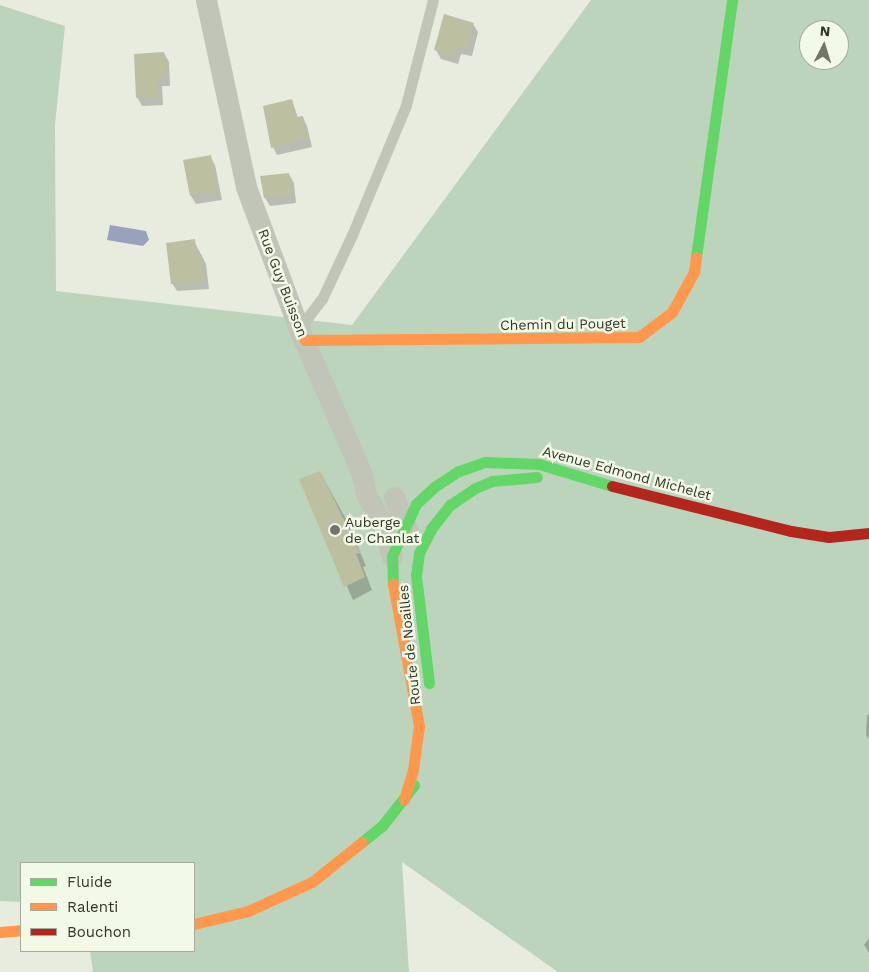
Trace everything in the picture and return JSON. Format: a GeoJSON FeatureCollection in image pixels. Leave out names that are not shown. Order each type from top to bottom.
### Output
{"type":"FeatureCollection","features":[{"type":"Feature","properties":{"kind":"main road","name":"Chemin du Pouget"},"geometry":{"type":"LineString","coordinates":[[302,334],[639,337],[672,312],[694,272],[732,0]]}},
{"type":"Feature","properties":{"kind":"main road","name":"Avenue Edmond Michelet"},"geometry":{"type":"LineString","coordinates":[[405,527],[416,504],[434,487],[468,468],[485,462],[508,460],[564,470],[579,478],[791,532],[829,536],[869,533]]}},
{"type":"Feature","properties":{"kind":"main road","name":"Route de Noailles"},"geometry":{"type":"LineString","coordinates":[[429,687],[416,575],[419,553],[435,522],[450,505],[492,481],[525,476],[579,478]]}},
{"type":"Feature","properties":{"kind":"main road","name":"Route de Noailles"},"geometry":{"type":"LineString","coordinates":[[404,800],[413,770],[418,726],[417,705],[394,601],[392,556],[405,527]]}},
{"type":"Feature","properties":{"kind":"main road","name":"Route de Noailles"},"geometry":{"type":"LineString","coordinates":[[195,924],[248,911],[312,882],[364,844],[404,800],[422,774],[430,743],[431,722]]}},
{"type":"Feature","properties":{"kind":"main road"},"geometry":{"type":"LineString","coordinates":[[0,932],[20,930]]}},
{"type":"Feature","properties":{"kind":"street","name":"Rue Guy Buisson"},"geometry":{"type":"LineString","coordinates":[[206,0],[246,187],[302,334],[362,474],[366,494],[381,522],[392,556]]}},
{"type":"Feature","properties":{"kind":"street"},"geometry":{"type":"LineString","coordinates":[[362,474],[377,488],[394,497],[412,497],[434,487]]}},
{"type":"Feature","properties":{"kind":"street"},"geometry":{"type":"LineString","coordinates":[[394,497],[405,527],[405,594],[429,687]]}},
{"type":"Feature","properties":{"kind":"street"},"geometry":{"type":"LineString","coordinates":[[381,522],[416,531],[435,522]]}},
{"type":"Feature","properties":{"kind":"lane"},"geometry":{"type":"LineString","coordinates":[[302,334],[333,275],[402,114],[433,0]]}},
{"type":"Feature","properties":{"kind":"green space"},"geometry":{"type":"Polygon","coordinates":[[[591,0],[869,0],[869,972],[558,972],[402,862],[409,972],[93,972],[90,952],[195,952],[195,862],[20,862],[20,902],[0,901],[0,5],[65,26],[55,125],[56,291],[352,325],[591,0]]]}},
{"type":"Feature","properties":{"kind":"water"},"geometry":{"type":"Polygon","coordinates":[[[110,225],[146,231],[149,240],[143,246],[107,240],[110,225]]]}},
{"type":"Feature","properties":{"kind":"building"},"geometry":{"type":"Polygon","coordinates":[[[444,14],[474,23],[467,48],[457,46],[454,56],[434,50],[444,14]]]}},
{"type":"Feature","properties":{"kind":"building"},"geometry":{"type":"Polygon","coordinates":[[[164,52],[166,77],[157,77],[159,97],[136,98],[134,54],[164,52]]]}},
{"type":"Feature","properties":{"kind":"building"},"geometry":{"type":"Polygon","coordinates":[[[292,99],[297,117],[303,116],[308,139],[271,148],[263,106],[292,99]]]}},
{"type":"Feature","properties":{"kind":"building"},"geometry":{"type":"Polygon","coordinates":[[[211,155],[218,192],[190,196],[183,160],[211,155]]]}},
{"type":"Feature","properties":{"kind":"building"},"geometry":{"type":"Polygon","coordinates":[[[289,173],[292,195],[264,198],[260,176],[289,173]]]}},
{"type":"Feature","properties":{"kind":"building"},"geometry":{"type":"Polygon","coordinates":[[[195,239],[197,256],[202,255],[206,282],[171,284],[166,243],[195,239]]]}},
{"type":"Feature","properties":{"kind":"building","name":"Auberge de Chanlat"},"geometry":{"type":"Polygon","coordinates":[[[320,471],[360,553],[356,554],[365,577],[344,587],[299,479],[320,471]]]}},
{"type":"Feature","properties":{"kind":"traffic: fast"},"geometry":{"type":"LineString","coordinates":[[696,257],[732,0]]}},
{"type":"Feature","properties":{"kind":"traffic: fast"},"geometry":{"type":"LineString","coordinates":[[393,584],[392,556],[416,504],[434,487],[459,471],[485,462],[539,464],[612,486]]}},
{"type":"Feature","properties":{"kind":"traffic: fast"},"geometry":{"type":"LineString","coordinates":[[429,683],[416,575],[419,553],[431,529],[450,505],[475,488],[492,481],[537,477]]}},
{"type":"Feature","properties":{"kind":"traffic: fast"},"geometry":{"type":"LineString","coordinates":[[362,842],[382,826],[414,785]]}},
{"type":"Feature","properties":{"kind":"traffic: slow"},"geometry":{"type":"LineString","coordinates":[[305,340],[639,337],[672,312],[694,272],[696,257]]}},
{"type":"Feature","properties":{"kind":"traffic: slow"},"geometry":{"type":"LineString","coordinates":[[393,584],[419,726],[413,770],[404,800]]}},
{"type":"Feature","properties":{"kind":"traffic: slow"},"geometry":{"type":"LineString","coordinates":[[195,924],[248,911],[312,882],[362,842]]}},
{"type":"Feature","properties":{"kind":"traffic: slow"},"geometry":{"type":"LineString","coordinates":[[0,932],[20,930]]}},
{"type":"Feature","properties":{"kind":"traffic: jam"},"geometry":{"type":"LineString","coordinates":[[612,486],[791,531],[829,537],[869,533]]}},
{"type":"Feature","properties":{"kind":"place","name":"Auberge de Chanlat"},"geometry":{"type":"Point","coordinates":[335,530]}}]}
